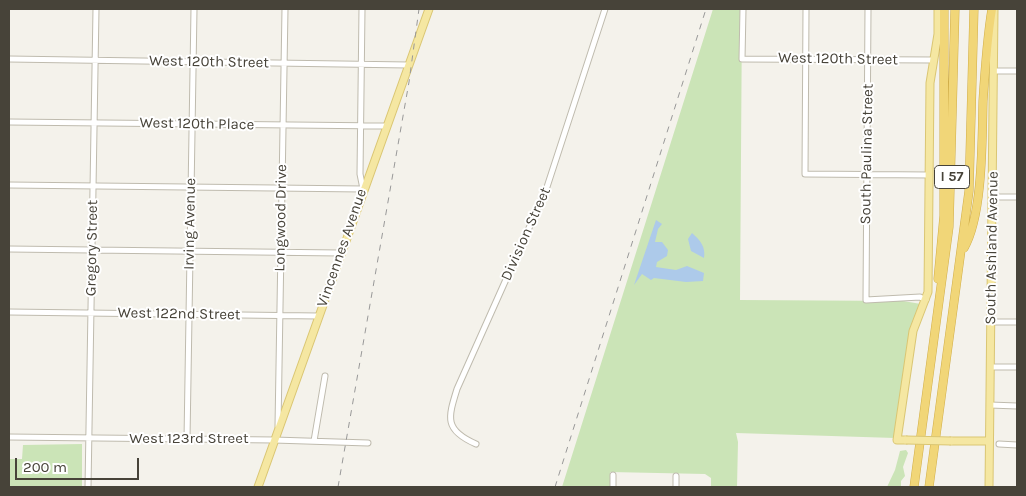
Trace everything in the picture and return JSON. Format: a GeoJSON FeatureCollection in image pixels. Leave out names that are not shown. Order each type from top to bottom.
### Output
{"type":"FeatureCollection","features":[{"type":"Feature","properties":{"kind":"highway"},"geometry":{"type":"LineString","coordinates":[[933,344],[944,216],[944,9]]}},
{"type":"Feature","properties":{"kind":"highway","name":"I 57"},"geometry":{"type":"LineString","coordinates":[[914,487],[950,209],[955,9]]}},
{"type":"Feature","properties":{"kind":"highway","name":"I 57"},"geometry":{"type":"LineString","coordinates":[[929,487],[962,252],[971,160],[974,9]]}},
{"type":"Feature","properties":{"kind":"highway"},"geometry":{"type":"LineString","coordinates":[[962,252],[969,239],[980,180],[984,84],[993,9]]}},
{"type":"Feature","properties":{"kind":"main road","name":"Vincennes Avenue"},"geometry":{"type":"LineString","coordinates":[[258,487],[340,253],[429,9]]}},
{"type":"Feature","properties":{"kind":"main road"},"geometry":{"type":"LineString","coordinates":[[938,9],[938,34],[930,83],[929,285],[926,300],[913,331],[897,440],[990,441]]}},
{"type":"Feature","properties":{"kind":"main road","name":"South Ashland Avenue"},"geometry":{"type":"LineString","coordinates":[[989,487],[993,9]]}},
{"type":"Feature","properties":{"kind":"street","name":"Gregory Street"},"geometry":{"type":"LineString","coordinates":[[88,487],[96,9]]}},
{"type":"Feature","properties":{"kind":"street","name":"Irving Avenue"},"geometry":{"type":"LineString","coordinates":[[187,439],[194,9]]}},
{"type":"Feature","properties":{"kind":"street","name":"Longwood Drive"},"geometry":{"type":"LineString","coordinates":[[278,428],[285,9]]}},
{"type":"Feature","properties":{"kind":"street"},"geometry":{"type":"LineString","coordinates":[[9,186],[363,189],[360,174],[362,9]]}},
{"type":"Feature","properties":{"kind":"street","name":"Division Street"},"geometry":{"type":"LineString","coordinates":[[476,444],[454,430],[449,422],[450,410],[457,389],[546,190],[606,9]]}},
{"type":"Feature","properties":{"kind":"street","name":"West 120th Street"},"geometry":{"type":"LineString","coordinates":[[743,9],[742,59],[933,60]]}},
{"type":"Feature","properties":{"kind":"street"},"geometry":{"type":"LineString","coordinates":[[806,9],[805,174],[929,175]]}},
{"type":"Feature","properties":{"kind":"street","name":"South Paulina Street"},"geometry":{"type":"LineString","coordinates":[[868,9],[866,300],[920,297],[926,300]]}},
{"type":"Feature","properties":{"kind":"street","name":"West 120th Street"},"geometry":{"type":"LineString","coordinates":[[9,59],[408,65]]}},
{"type":"Feature","properties":{"kind":"street"},"geometry":{"type":"LineString","coordinates":[[993,71],[1017,71]]}},
{"type":"Feature","properties":{"kind":"street","name":"West 120th Place"},"geometry":{"type":"LineString","coordinates":[[9,122],[386,126]]}},
{"type":"Feature","properties":{"kind":"street"},"geometry":{"type":"LineString","coordinates":[[992,197],[1017,197]]}},
{"type":"Feature","properties":{"kind":"street"},"geometry":{"type":"LineString","coordinates":[[9,249],[340,253]]}},
{"type":"Feature","properties":{"kind":"street","name":"West 122nd Street"},"geometry":{"type":"LineString","coordinates":[[9,312],[318,316]]}},
{"type":"Feature","properties":{"kind":"street"},"geometry":{"type":"LineString","coordinates":[[991,322],[1017,322]]}},
{"type":"Feature","properties":{"kind":"street"},"geometry":{"type":"LineString","coordinates":[[990,367],[1017,367]]}},
{"type":"Feature","properties":{"kind":"street"},"geometry":{"type":"LineString","coordinates":[[314,441],[325,376]]}},
{"type":"Feature","properties":{"kind":"street"},"geometry":{"type":"LineString","coordinates":[[990,405],[1017,406]]}},
{"type":"Feature","properties":{"kind":"street","name":"West 123rd Street"},"geometry":{"type":"LineString","coordinates":[[9,438],[274,440],[368,443]]}},
{"type":"Feature","properties":{"kind":"street"},"geometry":{"type":"LineString","coordinates":[[999,444],[1017,445]]}},
{"type":"Feature","properties":{"kind":"street"},"geometry":{"type":"LineString","coordinates":[[613,474],[613,487]]}},
{"type":"Feature","properties":{"kind":"street"},"geometry":{"type":"LineString","coordinates":[[676,476],[676,487]]}},
{"type":"Feature","properties":{"kind":"green space"},"geometry":{"type":"Polygon","coordinates":[[[713,9],[742,9],[740,300],[903,301],[921,304],[910,330],[895,438],[736,433],[738,442],[737,487],[711,487],[711,478],[705,474],[610,472],[610,487],[562,487],[713,9]]]}},
{"type":"Feature","properties":{"kind":"green space"},"geometry":{"type":"Polygon","coordinates":[[[82,444],[82,487],[9,487],[9,459],[22,459],[23,445],[82,444]]]}},
{"type":"Feature","properties":{"kind":"green space"},"geometry":{"type":"Polygon","coordinates":[[[906,450],[908,453],[903,467],[905,476],[901,481],[901,487],[887,487],[895,470],[900,451],[906,450]]]}},
{"type":"Feature","properties":{"kind":"water"},"geometry":{"type":"Polygon","coordinates":[[[656,220],[662,224],[658,229],[655,242],[662,242],[668,250],[667,256],[657,262],[656,267],[676,270],[687,266],[704,273],[703,281],[686,282],[654,278],[651,280],[642,274],[634,285],[656,220]]]}},
{"type":"Feature","properties":{"kind":"water"},"geometry":{"type":"Polygon","coordinates":[[[692,233],[702,244],[704,258],[691,251],[688,239],[692,233]]]}},
{"type":"Feature","properties":{"kind":"railway"},"geometry":{"type":"LineString","coordinates":[[338,487],[409,82],[419,9]]}},
{"type":"Feature","properties":{"kind":"railway"},"geometry":{"type":"LineString","coordinates":[[555,487],[706,9]]}}]}
